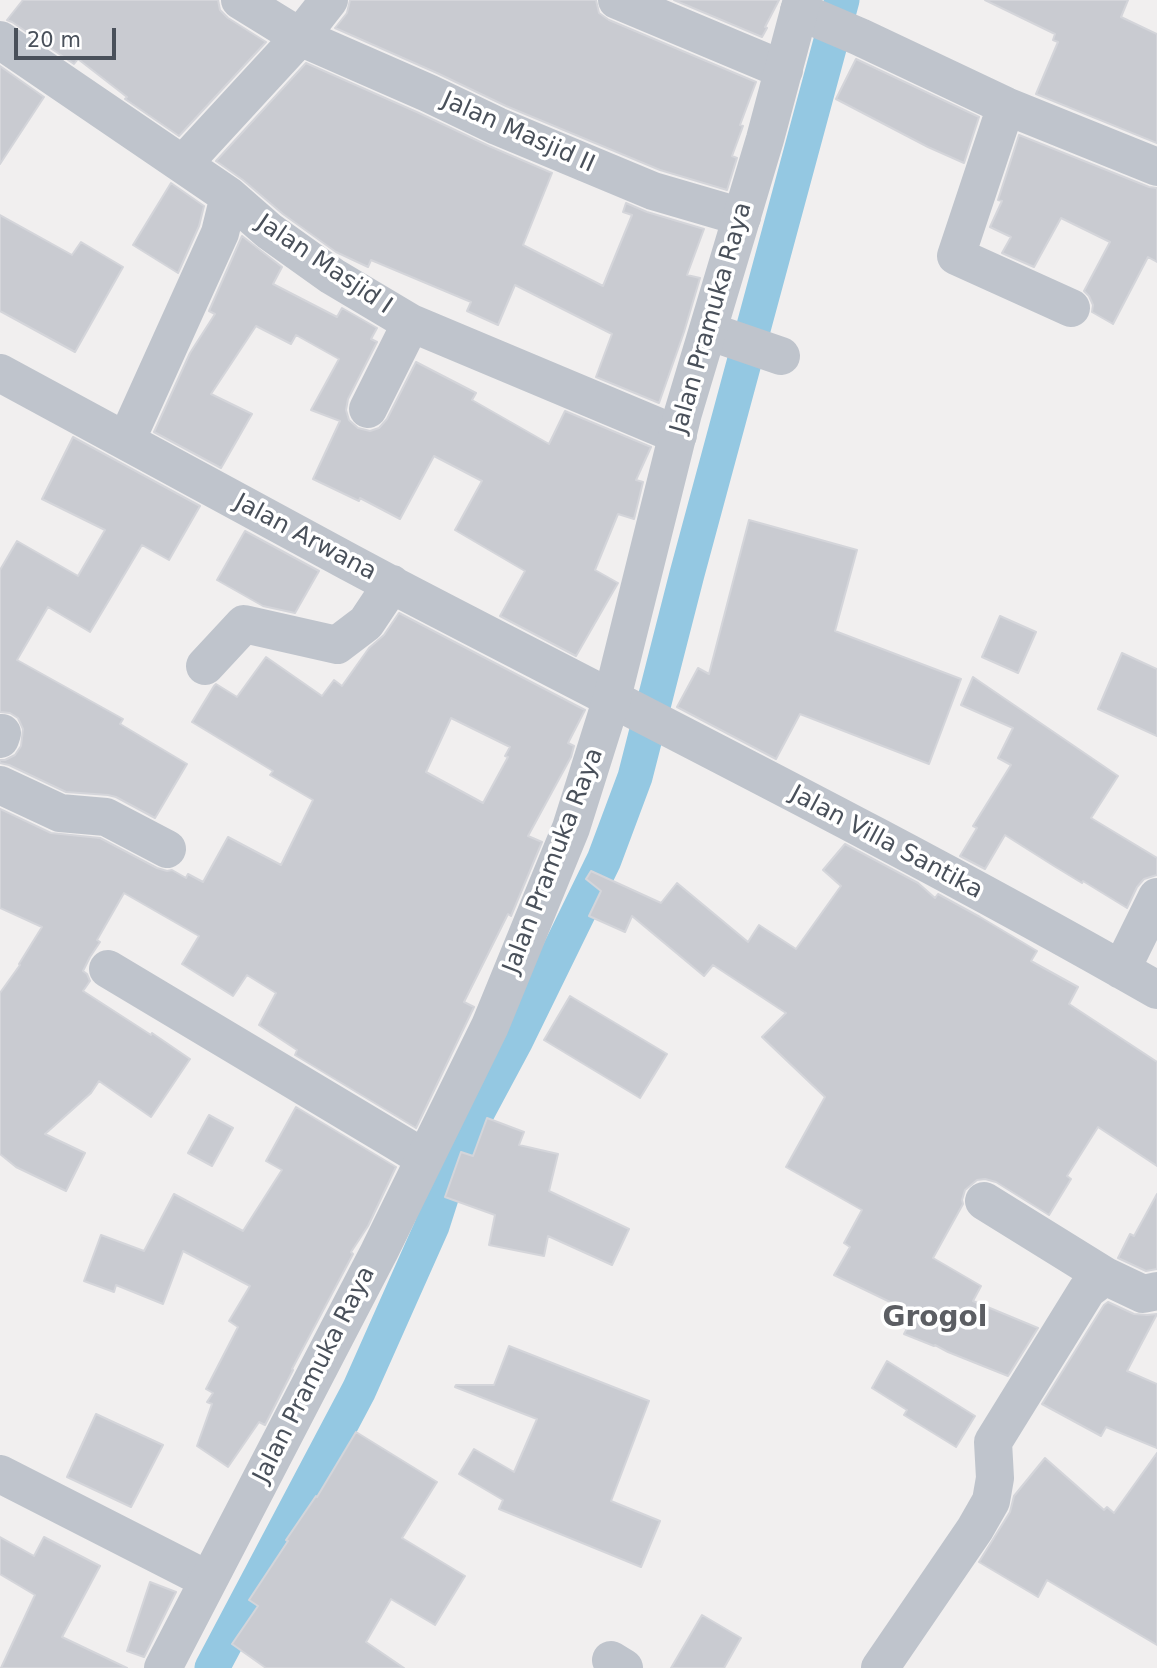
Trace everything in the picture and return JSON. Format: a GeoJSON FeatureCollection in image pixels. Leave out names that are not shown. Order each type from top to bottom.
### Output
{"type":"FeatureCollection","features":[{"type":"Feature","properties":{"kind":"street","name":"Jalan Masjid II"},"geometry":{"type":"LineString","coordinates":[[240,0],[300,37],[573,159],[653,191],[742,216]]}},
{"type":"Feature","properties":{"kind":"street"},"geometry":{"type":"LineString","coordinates":[[183,164],[300,37],[329,0]]}},
{"type":"Feature","properties":{"kind":"street"},"geometry":{"type":"LineString","coordinates":[[617,0],[784,70]]}},
{"type":"Feature","properties":{"kind":"street"},"geometry":{"type":"LineString","coordinates":[[806,10],[1006,106],[1157,167]]}},
{"type":"Feature","properties":{"kind":"street","name":"Jalan Pramuka Raya"},"geometry":{"type":"LineString","coordinates":[[163,1668],[332,1342],[490,1026],[624,704],[678,435],[746,344],[742,216],[784,70],[806,10]]}},
{"type":"Feature","properties":{"kind":"street","name":"Jalan Masjid I"},"geometry":{"type":"LineString","coordinates":[[0,40],[229,196],[269,231],[332,276],[411,323],[678,435]]}},
{"type":"Feature","properties":{"kind":"street"},"geometry":{"type":"LineString","coordinates":[[1006,106],[956,256],[1071,308]]}},
{"type":"Feature","properties":{"kind":"street"},"geometry":{"type":"LineString","coordinates":[[126,441],[220,233],[229,196]]}},
{"type":"Feature","properties":{"kind":"street"},"geometry":{"type":"LineString","coordinates":[[368,409],[411,323]]}},
{"type":"Feature","properties":{"kind":"street","name":"Jalan Arwana"},"geometry":{"type":"LineString","coordinates":[[0,373],[392,584],[624,704]]}},
{"type":"Feature","properties":{"kind":"street"},"geometry":{"type":"LineString","coordinates":[[205,666],[244,624],[337,645],[366,623],[392,584]]}},
{"type":"Feature","properties":{"kind":"street","name":"Jalan Villa Santika"},"geometry":{"type":"LineString","coordinates":[[624,704],[857,826],[1157,990]]}},
{"type":"Feature","properties":{"kind":"street"},"geometry":{"type":"LineString","coordinates":[[0,785],[60,813],[106,817],[167,849]]}},
{"type":"Feature","properties":{"kind":"street"},"geometry":{"type":"LineString","coordinates":[[1121,970],[1157,897]]}},
{"type":"Feature","properties":{"kind":"street"},"geometry":{"type":"LineString","coordinates":[[108,969],[424,1158]]}},
{"type":"Feature","properties":{"kind":"street"},"geometry":{"type":"LineString","coordinates":[[984,1201],[1105,1276],[1143,1294],[1157,1291]]}},
{"type":"Feature","properties":{"kind":"street"},"geometry":{"type":"LineString","coordinates":[[880,1668],[991,1501],[995,1478],[993,1442],[1087,1290],[1105,1276]]}},
{"type":"Feature","properties":{"kind":"street"},"geometry":{"type":"LineString","coordinates":[[0,1475],[208,1580]]}},
{"type":"Feature","properties":{"kind":"building"},"geometry":{"type":"Polygon","coordinates":[[[23,0],[218,0],[220,10],[228,18],[266,42],[179,136],[125,99],[127,97],[78,59],[74,64],[7,20],[23,0]]]}},
{"type":"Feature","properties":{"kind":"building"},"geometry":{"type":"Polygon","coordinates":[[[350,0],[596,0],[599,13],[609,20],[756,82],[740,125],[743,126],[732,156],[737,158],[727,190],[660,170],[506,106],[335,28],[347,13],[350,0]]]}},
{"type":"Feature","properties":{"kind":"building"},"geometry":{"type":"Polygon","coordinates":[[[674,0],[779,0],[762,37],[674,0]]]}},
{"type":"Feature","properties":{"kind":"building"},"geometry":{"type":"Polygon","coordinates":[[[985,0],[1128,0],[1121,17],[1157,34],[1157,143],[1036,94],[1058,42],[1053,40],[1055,34],[985,0]]]}},
{"type":"Feature","properties":{"kind":"building"},"geometry":{"type":"Polygon","coordinates":[[[856,59],[979,117],[964,163],[836,99],[856,59]]]}},
{"type":"Feature","properties":{"kind":"building"},"geometry":{"type":"Polygon","coordinates":[[[306,63],[552,173],[523,245],[603,286],[632,215],[623,212],[626,203],[704,229],[687,275],[700,278],[659,403],[596,377],[612,334],[515,285],[498,325],[467,311],[471,302],[371,260],[368,267],[336,252],[216,161],[306,63]]]}},
{"type":"Feature","properties":{"kind":"building"},"geometry":{"type":"Polygon","coordinates":[[[0,66],[44,97],[0,164],[0,66]]]}},
{"type":"Feature","properties":{"kind":"building"},"geometry":{"type":"Polygon","coordinates":[[[1019,135],[1157,188],[1157,262],[1148,257],[1113,324],[1092,312],[1093,305],[1084,291],[1110,242],[1061,218],[1034,267],[1002,253],[1011,237],[990,227],[1002,201],[998,200],[1019,135]]]}},
{"type":"Feature","properties":{"kind":"building"},"geometry":{"type":"Polygon","coordinates":[[[171,183],[204,206],[199,226],[178,273],[133,245],[171,183]]]}},
{"type":"Feature","properties":{"kind":"building"},"geometry":{"type":"Polygon","coordinates":[[[0,215],[72,255],[81,242],[123,267],[75,352],[0,311],[0,215]]]}},
{"type":"Feature","properties":{"kind":"building"},"geometry":{"type":"Polygon","coordinates":[[[242,236],[282,267],[273,284],[337,317],[342,308],[377,328],[371,339],[377,342],[348,399],[346,410],[349,420],[358,428],[370,431],[379,428],[387,419],[416,362],[476,393],[472,400],[549,444],[565,411],[651,447],[636,480],[643,482],[634,519],[618,514],[595,570],[618,583],[576,656],[500,616],[525,571],[455,530],[482,481],[434,456],[400,519],[360,498],[359,501],[313,479],[340,421],[311,410],[339,359],[296,335],[291,344],[256,326],[211,394],[252,414],[221,468],[154,432],[190,353],[215,314],[209,311],[242,236]]]}},
{"type":"Feature","properties":{"kind":"building"},"geometry":{"type":"Polygon","coordinates":[[[73,437],[200,506],[169,560],[142,545],[90,632],[48,607],[17,660],[123,719],[120,724],[187,764],[155,818],[116,797],[66,792],[0,763],[0,760],[15,755],[21,746],[23,729],[18,718],[10,713],[0,712],[0,570],[17,541],[78,576],[105,530],[42,499],[73,437]]]}},
{"type":"Feature","properties":{"kind":"building"},"geometry":{"type":"Polygon","coordinates":[[[749,520],[857,550],[835,631],[961,679],[929,764],[800,714],[776,759],[677,707],[698,668],[709,674],[749,520]]]}},
{"type":"Feature","properties":{"kind":"building"},"geometry":{"type":"Polygon","coordinates":[[[245,531],[319,571],[295,613],[263,606],[217,580],[245,531]]]}},
{"type":"Feature","properties":{"kind":"building"},"geometry":{"type":"Polygon","coordinates":[[[399,613],[585,710],[568,743],[574,746],[571,757],[528,836],[542,842],[511,916],[508,914],[464,1002],[474,1007],[416,1128],[295,1055],[297,1050],[259,1025],[276,993],[247,975],[233,996],[182,964],[199,936],[124,893],[83,971],[90,981],[83,991],[190,1059],[151,1117],[99,1081],[91,1093],[45,1134],[85,1153],[66,1191],[16,1167],[0,1154],[0,993],[42,927],[0,908],[0,809],[51,833],[100,838],[157,868],[172,870],[186,878],[188,874],[203,882],[228,837],[281,865],[313,800],[270,775],[273,771],[192,722],[216,684],[237,697],[266,657],[322,696],[334,680],[342,686],[369,648],[384,635],[399,613]],[[451,718],[426,772],[483,803],[508,757],[505,756],[510,747],[451,718]]]}},
{"type":"Feature","properties":{"kind":"building"},"geometry":{"type":"Polygon","coordinates":[[[1000,616],[1036,632],[1018,673],[982,657],[1000,616]]]}},
{"type":"Feature","properties":{"kind":"building"},"geometry":{"type":"Polygon","coordinates":[[[1122,653],[1157,669],[1157,736],[1098,709],[1122,653]]]}},
{"type":"Feature","properties":{"kind":"building"},"geometry":{"type":"Polygon","coordinates":[[[973,677],[1118,776],[1091,818],[1157,858],[1157,875],[1144,879],[1127,908],[1005,835],[985,869],[960,856],[977,828],[973,826],[1011,765],[998,758],[1013,728],[961,705],[973,677]]]}},
{"type":"Feature","properties":{"kind":"building"},"geometry":{"type":"Polygon","coordinates":[[[845,844],[918,883],[935,898],[938,894],[1037,951],[1031,961],[1078,987],[1069,1004],[1157,1062],[1157,1166],[1098,1127],[1067,1176],[1071,1179],[1049,1215],[996,1182],[977,1180],[965,1190],[963,1204],[933,1258],[981,1286],[973,1301],[1038,1328],[1008,1376],[904,1334],[915,1314],[834,1275],[850,1247],[844,1243],[862,1210],[786,1167],[825,1097],[762,1037],[786,1013],[713,965],[704,976],[632,916],[625,932],[589,916],[601,891],[586,879],[591,871],[661,903],[677,883],[748,942],[759,925],[796,949],[841,886],[823,870],[845,844]]]}},
{"type":"Feature","properties":{"kind":"building"},"geometry":{"type":"Polygon","coordinates":[[[570,996],[667,1054],[640,1098],[544,1040],[570,996]]]}},
{"type":"Feature","properties":{"kind":"building"},"geometry":{"type":"Polygon","coordinates":[[[296,1107],[396,1167],[265,1425],[259,1422],[228,1467],[197,1446],[212,1404],[207,1402],[213,1393],[206,1389],[238,1327],[229,1321],[250,1286],[183,1251],[163,1304],[116,1285],[114,1292],[84,1281],[101,1235],[144,1251],[174,1194],[243,1231],[282,1170],[266,1161],[296,1107]]]}},
{"type":"Feature","properties":{"kind":"building"},"geometry":{"type":"Polygon","coordinates":[[[209,1115],[233,1128],[212,1166],[188,1153],[209,1115]]]}},
{"type":"Feature","properties":{"kind":"building"},"geometry":{"type":"Polygon","coordinates":[[[487,1118],[524,1132],[519,1145],[558,1154],[549,1191],[629,1229],[612,1265],[548,1236],[544,1256],[489,1245],[495,1215],[445,1197],[461,1152],[473,1156],[487,1118]]]}},
{"type":"Feature","properties":{"kind":"building"},"geometry":{"type":"Polygon","coordinates":[[[1157,1194],[1157,1269],[1146,1271],[1118,1258],[1130,1234],[1134,1236],[1157,1194]]]}},
{"type":"Feature","properties":{"kind":"building"},"geometry":{"type":"Polygon","coordinates":[[[1108,1302],[1134,1314],[1157,1314],[1127,1371],[1157,1384],[1157,1448],[1106,1427],[1101,1436],[1042,1404],[1108,1302]]]}},
{"type":"Feature","properties":{"kind":"building"},"geometry":{"type":"Polygon","coordinates":[[[509,1346],[649,1401],[611,1501],[660,1521],[641,1567],[499,1509],[503,1500],[459,1474],[474,1449],[514,1472],[537,1419],[455,1387],[494,1385],[509,1346]]]}},
{"type":"Feature","properties":{"kind":"building"},"geometry":{"type":"Polygon","coordinates":[[[887,1361],[975,1416],[956,1447],[904,1415],[907,1410],[872,1388],[887,1361]]]}},
{"type":"Feature","properties":{"kind":"building"},"geometry":{"type":"Polygon","coordinates":[[[96,1414],[163,1445],[131,1507],[67,1477],[96,1414]]]}},
{"type":"Feature","properties":{"kind":"building"},"geometry":{"type":"Polygon","coordinates":[[[356,1432],[437,1482],[402,1538],[465,1576],[435,1625],[391,1599],[366,1642],[404,1668],[266,1668],[232,1644],[258,1606],[249,1600],[356,1432]]]}},
{"type":"Feature","properties":{"kind":"building"},"geometry":{"type":"Polygon","coordinates":[[[1157,1453],[1157,1645],[1047,1580],[1038,1597],[979,1562],[1010,1512],[1014,1496],[1045,1458],[1104,1510],[1107,1507],[1114,1513],[1157,1453]]]}},
{"type":"Feature","properties":{"kind":"building"},"geometry":{"type":"Polygon","coordinates":[[[0,1537],[34,1556],[44,1537],[100,1566],[62,1637],[127,1668],[1,1668],[35,1595],[0,1574],[0,1537]]]}},
{"type":"Feature","properties":{"kind":"building"},"geometry":{"type":"Polygon","coordinates":[[[150,1582],[176,1592],[144,1657],[127,1651],[150,1582]]]}},
{"type":"Feature","properties":{"kind":"building"},"geometry":{"type":"Polygon","coordinates":[[[702,1615],[741,1638],[724,1668],[671,1668],[702,1615]]]}},
{"type":"Feature","properties":{"kind":"waterway"},"geometry":{"type":"LineString","coordinates":[[212,1668],[359,1390],[432,1226],[455,1154],[515,1042],[604,860],[635,777],[842,0]]}},
{"type":"Feature","properties":{"kind":"district","name":"Grogol"},"geometry":{"type":"Point","coordinates":[935,1319]}}]}
